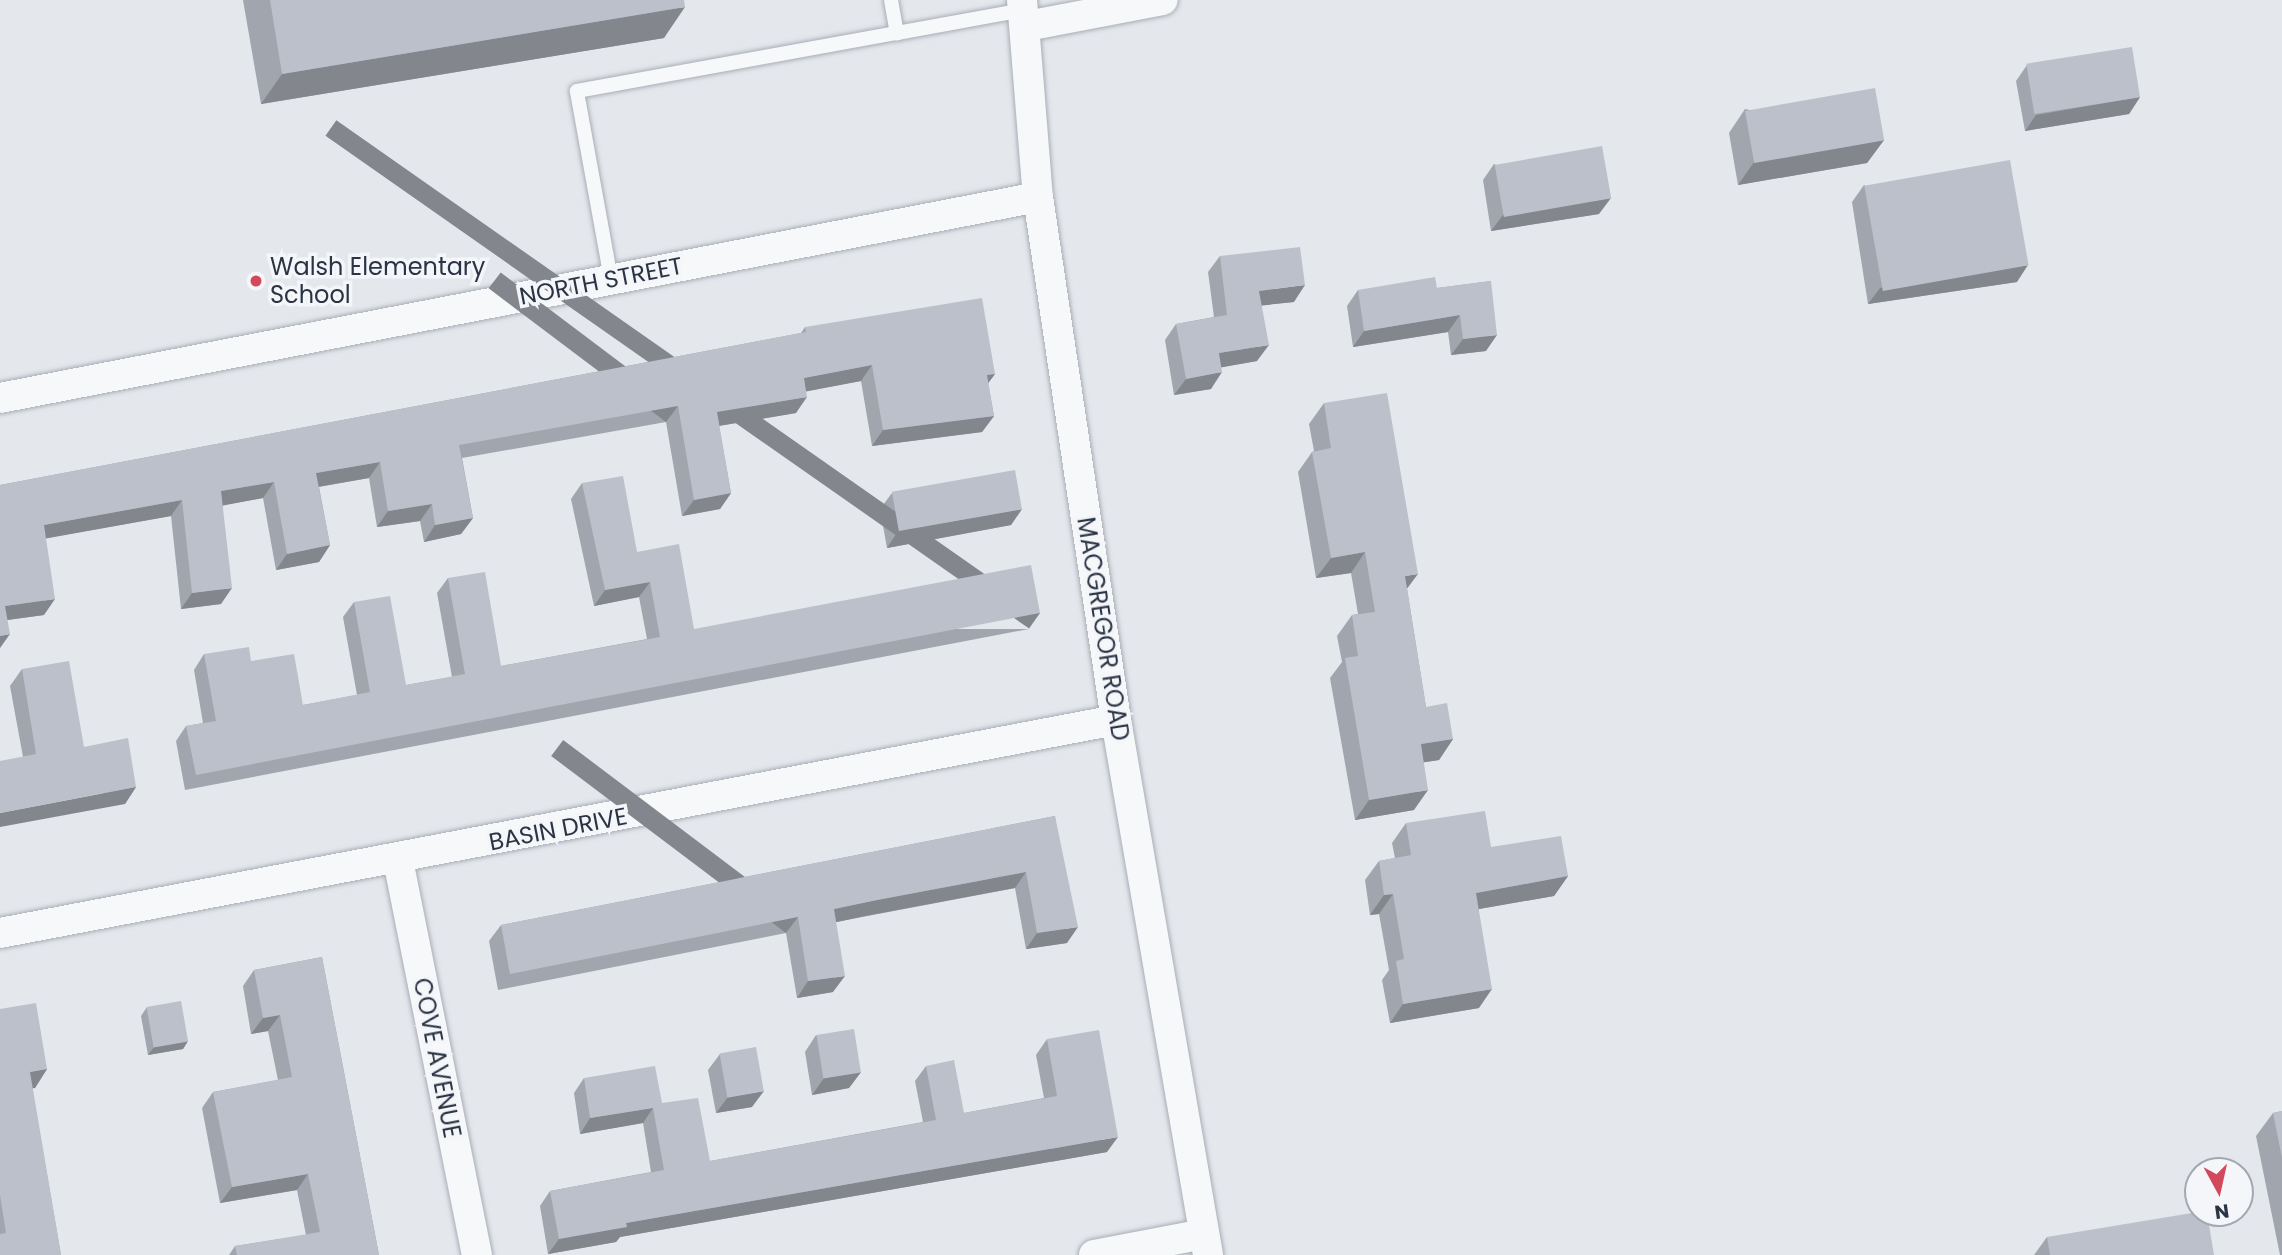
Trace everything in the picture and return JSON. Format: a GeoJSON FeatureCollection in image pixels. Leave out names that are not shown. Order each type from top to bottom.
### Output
{"type":"FeatureCollection","features":[{"type":"Feature","properties":{"kind":"street"},"geometry":{"type":"LineString","coordinates":[[1024,12],[1163,0]]}},
{"type":"Feature","properties":{"kind":"street","name":"MACGREGOR ROAD"},"geometry":{"type":"LineString","coordinates":[[1024,12],[1038,197],[1116,720],[1206,1244]]}},
{"type":"Feature","properties":{"kind":"street","name":"NORTH STREET"},"geometry":{"type":"LineString","coordinates":[[0,398],[1038,197]]}},
{"type":"Feature","properties":{"kind":"street","name":"BASIN DRIVE"},"geometry":{"type":"LineString","coordinates":[[0,933],[398,860],[1116,720]]}},
{"type":"Feature","properties":{"kind":"street","name":"COVE AVENUE"},"geometry":{"type":"LineString","coordinates":[[398,860],[477,1255]]}},
{"type":"Feature","properties":{"kind":"street"},"geometry":{"type":"LineString","coordinates":[[1094,1255],[1206,1244]]}},
{"type":"Feature","properties":{"kind":"lane"},"geometry":{"type":"LineString","coordinates":[[891,0],[897,33]]}},
{"type":"Feature","properties":{"kind":"lane"},"geometry":{"type":"LineString","coordinates":[[611,279],[577,91],[1024,12]]}},
{"type":"Feature","properties":{"kind":"building"},"geometry":{"type":"Polygon","coordinates":[[[270,0],[684,0],[685,7],[282,74],[270,0]]]}},
{"type":"Feature","properties":{"kind":"building"},"geometry":{"type":"Polygon","coordinates":[[[2132,47],[2140,97],[2034,114],[2026,64],[2132,47]]]}},
{"type":"Feature","properties":{"kind":"building"},"geometry":{"type":"Polygon","coordinates":[[[1875,88],[1884,140],[1754,163],[1745,111],[1875,88]]]}},
{"type":"Feature","properties":{"kind":"building"},"geometry":{"type":"Polygon","coordinates":[[[1602,146],[1611,198],[1504,217],[1495,165],[1602,146]]]}},
{"type":"Feature","properties":{"kind":"building"},"geometry":{"type":"Polygon","coordinates":[[[2010,160],[2029,265],[1883,291],[1864,186],[2010,160]]]}},
{"type":"Feature","properties":{"kind":"building"},"geometry":{"type":"Polygon","coordinates":[[[1300,247],[1305,285],[1259,291],[1269,345],[1219,353],[1222,372],[1186,379],[1176,324],[1227,315],[1220,256],[1300,247]]]}},
{"type":"Feature","properties":{"kind":"building"},"geometry":{"type":"Polygon","coordinates":[[[1435,277],[1437,288],[1491,281],[1497,335],[1463,339],[1460,315],[1364,331],[1358,290],[1435,277]]]}},
{"type":"Feature","properties":{"kind":"building"},"geometry":{"type":"Polygon","coordinates":[[[982,298],[995,374],[987,375],[994,416],[883,430],[872,365],[804,378],[807,397],[717,412],[731,493],[694,500],[678,406],[459,445],[473,518],[435,525],[432,504],[388,511],[380,462],[316,473],[330,545],[287,554],[274,482],[221,491],[232,588],[192,593],[182,500],[44,525],[55,599],[5,606],[10,634],[0,636],[0,485],[806,332],[805,327],[982,298]]]}},
{"type":"Feature","properties":{"kind":"building"},"geometry":{"type":"Polygon","coordinates":[[[1387,393],[1418,574],[1405,576],[1426,707],[1447,703],[1453,739],[1421,744],[1428,790],[1369,800],[1345,658],[1358,656],[1352,615],[1375,612],[1365,552],[1331,558],[1312,452],[1331,448],[1324,403],[1387,393]]]}},
{"type":"Feature","properties":{"kind":"building"},"geometry":{"type":"Polygon","coordinates":[[[1015,470],[1022,509],[899,531],[892,492],[1015,470]]]}},
{"type":"Feature","properties":{"kind":"building"},"geometry":{"type":"Polygon","coordinates":[[[623,476],[637,552],[679,544],[694,629],[1031,565],[1040,613],[196,775],[186,726],[216,721],[204,654],[249,647],[251,661],[294,654],[303,705],[370,692],[354,602],[390,596],[406,685],[465,674],[448,578],[485,572],[501,666],[660,637],[650,582],[605,590],[582,483],[623,476]]]}},
{"type":"Feature","properties":{"kind":"building"},"geometry":{"type":"Polygon","coordinates":[[[69,661],[84,747],[128,738],[136,787],[0,813],[0,761],[36,754],[22,669],[69,661]]]}},
{"type":"Feature","properties":{"kind":"building"},"geometry":{"type":"Polygon","coordinates":[[[1485,811],[1491,847],[1561,836],[1568,876],[1476,893],[1492,989],[1403,1004],[1396,961],[1404,959],[1393,894],[1384,895],[1379,861],[1411,855],[1406,823],[1485,811]]]}},
{"type":"Feature","properties":{"kind":"building"},"geometry":{"type":"Polygon","coordinates":[[[1055,816],[1078,927],[1037,933],[1026,872],[834,909],[845,976],[808,981],[798,917],[510,974],[501,925],[1055,816]]]}},
{"type":"Feature","properties":{"kind":"building"},"geometry":{"type":"Polygon","coordinates":[[[322,957],[379,1255],[237,1255],[235,1246],[320,1232],[308,1174],[232,1187],[213,1092],[292,1077],[280,1015],[263,1018],[254,970],[322,957]]]}},
{"type":"Feature","properties":{"kind":"building"},"geometry":{"type":"Polygon","coordinates":[[[181,1001],[188,1041],[154,1047],[147,1007],[181,1001]]]}},
{"type":"Feature","properties":{"kind":"building"},"geometry":{"type":"Polygon","coordinates":[[[36,1003],[47,1069],[30,1072],[61,1255],[0,1255],[0,1234],[6,1233],[0,1195],[0,1009],[36,1003]]]}},
{"type":"Feature","properties":{"kind":"building"},"geometry":{"type":"Polygon","coordinates":[[[854,1029],[861,1072],[823,1078],[816,1035],[854,1029]]]}},
{"type":"Feature","properties":{"kind":"building"},"geometry":{"type":"Polygon","coordinates":[[[1099,1030],[1118,1137],[626,1223],[627,1227],[559,1239],[550,1191],[664,1170],[653,1108],[590,1118],[584,1078],[655,1066],[662,1103],[698,1098],[710,1161],[936,1120],[926,1066],[954,1060],[964,1113],[1057,1096],[1047,1039],[1099,1030]]]}},
{"type":"Feature","properties":{"kind":"building"},"geometry":{"type":"Polygon","coordinates":[[[756,1047],[764,1091],[727,1098],[720,1053],[756,1047]]]}},
{"type":"Feature","properties":{"kind":"building"},"geometry":{"type":"Polygon","coordinates":[[[2282,1111],[2282,1158],[2273,1113],[2282,1111]]]}},
{"type":"Feature","properties":{"kind":"building"},"geometry":{"type":"Polygon","coordinates":[[[2184,1214],[2184,1227],[2209,1227],[2214,1255],[2050,1255],[2047,1237],[2184,1214]]]}},
{"type":"Feature","properties":{"kind":"place","name":"Walsh Elementary School"},"geometry":{"type":"Point","coordinates":[256,281]}}]}
